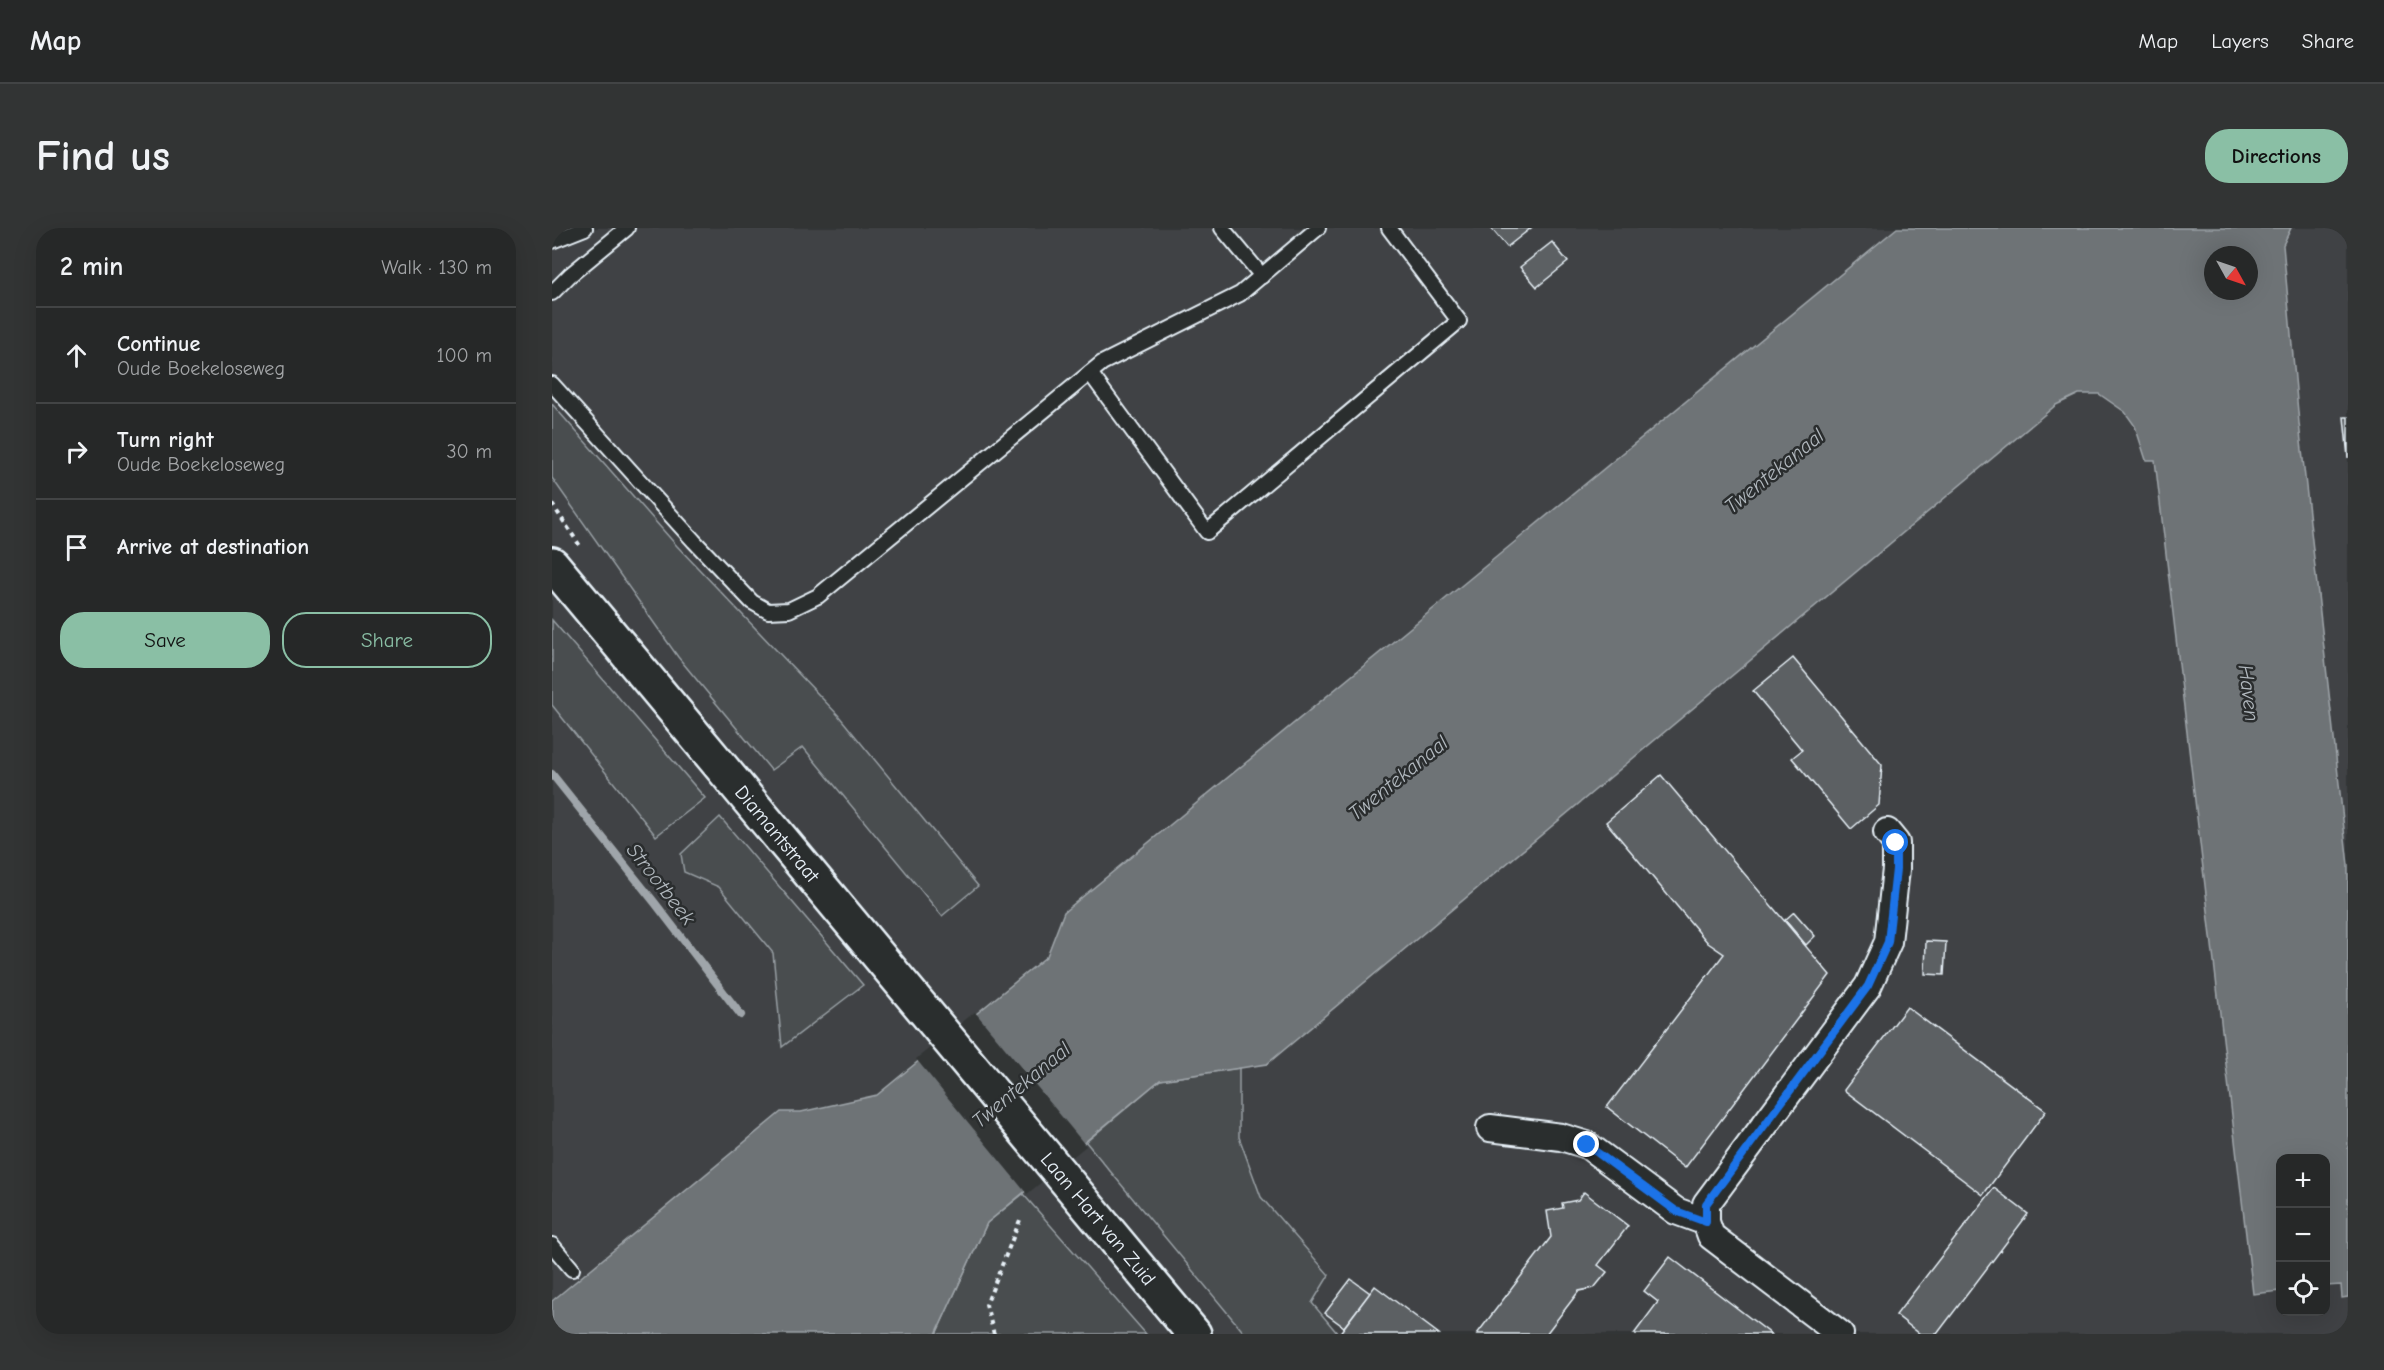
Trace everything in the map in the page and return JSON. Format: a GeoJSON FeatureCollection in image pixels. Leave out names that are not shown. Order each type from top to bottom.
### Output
{"type":"FeatureCollection","features":[{"type":"Feature","properties":{"kind":"main road","name":"Diamantstraat"},"geometry":{"type":"LineString","coordinates":[[552,564],[1002,1104]]}},
{"type":"Feature","properties":{"kind":"main road","name":"Laan Hart van Zuid"},"geometry":{"type":"LineString","coordinates":[[1002,1104],[1194,1334]]}},
{"type":"Feature","properties":{"kind":"street"},"geometry":{"type":"LineString","coordinates":[[1840,1334],[1711,1236],[1706,1222],[1706,1204],[1868,986],[1888,942],[1896,843],[1887,832]]}},
{"type":"Feature","properties":{"kind":"street"},"geometry":{"type":"LineString","coordinates":[[1490,1128],[1561,1137],[1587,1145],[1676,1211],[1706,1222]]}},
{"type":"Feature","properties":{"kind":"lane"},"geometry":{"type":"LineString","coordinates":[[552,242],[585,228]]}},
{"type":"Feature","properties":{"kind":"lane"},"geometry":{"type":"LineString","coordinates":[[552,293],[570,275],[627,228]]}},
{"type":"Feature","properties":{"kind":"lane"},"geometry":{"type":"LineString","coordinates":[[1222,228],[1262,276]]}},
{"type":"Feature","properties":{"kind":"lane"},"geometry":{"type":"LineString","coordinates":[[552,384],[752,602],[768,610],[789,610],[818,596],[1102,363],[1240,294],[1318,228]]}},
{"type":"Feature","properties":{"kind":"lane"},"geometry":{"type":"LineString","coordinates":[[1090,373],[1207,532],[1459,321],[1389,228]]}},
{"type":"Feature","properties":{"kind":"lane"},"geometry":{"type":"LineString","coordinates":[[552,1245],[572,1269]]}},
{"type":"Feature","properties":{"kind":"path"},"geometry":{"type":"LineString","coordinates":[[994,1334],[986,1305],[1020,1220]]}},
{"type":"Feature","properties":{"kind":"shaded area","name":"Twentekanaal"},"geometry":{"type":"Polygon","coordinates":[[[552,228],[2348,228],[2348,1334],[552,1334],[552,228]]]}},
{"type":"Feature","properties":{"kind":"shaded area"},"geometry":{"type":"Polygon","coordinates":[[[552,404],[677,546],[838,715],[978,886],[942,916],[803,747],[771,770],[678,657],[552,478],[552,404]]]}},
{"type":"Feature","properties":{"kind":"shaded area"},"geometry":{"type":"Polygon","coordinates":[[[552,620],[705,798],[656,836],[552,705],[552,620]]]}},
{"type":"Feature","properties":{"kind":"shaded area"},"geometry":{"type":"Polygon","coordinates":[[[720,817],[863,985],[782,1047],[773,953],[719,887],[684,872],[681,854],[720,817]]]}},
{"type":"Feature","properties":{"kind":"shaded area"},"geometry":{"type":"Polygon","coordinates":[[[1239,1068],[1239,1137],[1261,1197],[1329,1275],[1312,1303],[1338,1334],[1245,1334],[1086,1142],[1160,1080],[1239,1068]]]}},
{"type":"Feature","properties":{"kind":"shaded area"},"geometry":{"type":"Polygon","coordinates":[[[1023,1194],[1146,1334],[936,1334],[987,1223],[1023,1194]]]}},
{"type":"Feature","properties":{"kind":"water","name":"Haven"},"geometry":{"type":"Polygon","coordinates":[[[1897,228],[2291,228],[2283,245],[2299,423],[2348,865],[2348,1297],[2342,1298],[2341,1285],[2330,1286],[2330,1154],[2276,1154],[2276,1291],[2253,1294],[2155,460],[2146,460],[2135,426],[2125,412],[2099,394],[2079,394],[2056,405],[1267,1064],[1160,1080],[987,1223],[936,1334],[552,1334],[552,1301],[781,1112],[801,1112],[877,1095],[1047,956],[1064,912],[1897,228]]]}},
{"type":"Feature","properties":{"kind":"pier"},"geometry":{"type":"Polygon","coordinates":[[[975,1012],[1086,1146],[1027,1194],[916,1059],[975,1012]]]}},
{"type":"Feature","properties":{"kind":"building"},"geometry":{"type":"Polygon","coordinates":[[[1491,228],[1531,228],[1507,247],[1491,228]]]}},
{"type":"Feature","properties":{"kind":"building"},"geometry":{"type":"Polygon","coordinates":[[[1552,242],[1568,262],[1537,287],[1520,267],[1552,242]]]}},
{"type":"Feature","properties":{"kind":"building"},"geometry":{"type":"Polygon","coordinates":[[[2344,417],[2348,417],[2348,458],[2344,417]]]}},
{"type":"Feature","properties":{"kind":"building"},"geometry":{"type":"Polygon","coordinates":[[[1793,658],[1882,765],[1879,805],[1851,829],[1792,758],[1802,750],[1753,691],[1793,658]]]}},
{"type":"Feature","properties":{"kind":"building"},"geometry":{"type":"Polygon","coordinates":[[[1661,775],[1830,975],[1685,1168],[1607,1107],[1724,954],[1708,943],[1606,822],[1661,775]]]}},
{"type":"Feature","properties":{"kind":"building"},"geometry":{"type":"Polygon","coordinates":[[[1794,912],[1815,936],[1806,945],[1785,920],[1794,912]]]}},
{"type":"Feature","properties":{"kind":"building"},"geometry":{"type":"Polygon","coordinates":[[[1926,941],[1946,942],[1944,975],[1925,974],[1926,941]]]}},
{"type":"Feature","properties":{"kind":"building"},"geometry":{"type":"Polygon","coordinates":[[[1907,1007],[2046,1111],[1983,1195],[1844,1090],[1907,1007]]]}},
{"type":"Feature","properties":{"kind":"building"},"geometry":{"type":"Polygon","coordinates":[[[1994,1188],[2028,1214],[1937,1334],[1920,1334],[1896,1315],[1994,1188]]]}},
{"type":"Feature","properties":{"kind":"building"},"geometry":{"type":"Polygon","coordinates":[[[1584,1192],[1628,1226],[1598,1265],[1607,1272],[1594,1288],[1579,1291],[1546,1334],[1477,1334],[1551,1237],[1547,1211],[1563,1208],[1562,1203],[1578,1200],[1584,1192]]]}},
{"type":"Feature","properties":{"kind":"building"},"geometry":{"type":"Polygon","coordinates":[[[1670,1257],[1771,1334],[1634,1334],[1658,1302],[1644,1291],[1670,1257]]]}},
{"type":"Feature","properties":{"kind":"building"},"geometry":{"type":"Polygon","coordinates":[[[1351,1279],[1370,1293],[1344,1327],[1325,1313],[1351,1279]]]}},
{"type":"Feature","properties":{"kind":"building"},"geometry":{"type":"Polygon","coordinates":[[[1375,1286],[1439,1334],[1339,1334],[1375,1286]]]}},
{"type":"Feature","properties":{"kind":"waterway","name":"Strootbeek"},"geometry":{"type":"LineString","coordinates":[[552,774],[741,1015]]}},
{"type":"Feature","properties":{"kind":"route"},"geometry":{"type":"LineString","coordinates":[[1587,1145],[1676,1211],[1706,1222],[1706,1204],[1868,986],[1888,942],[1896,869],[1896,843]]}}]}
